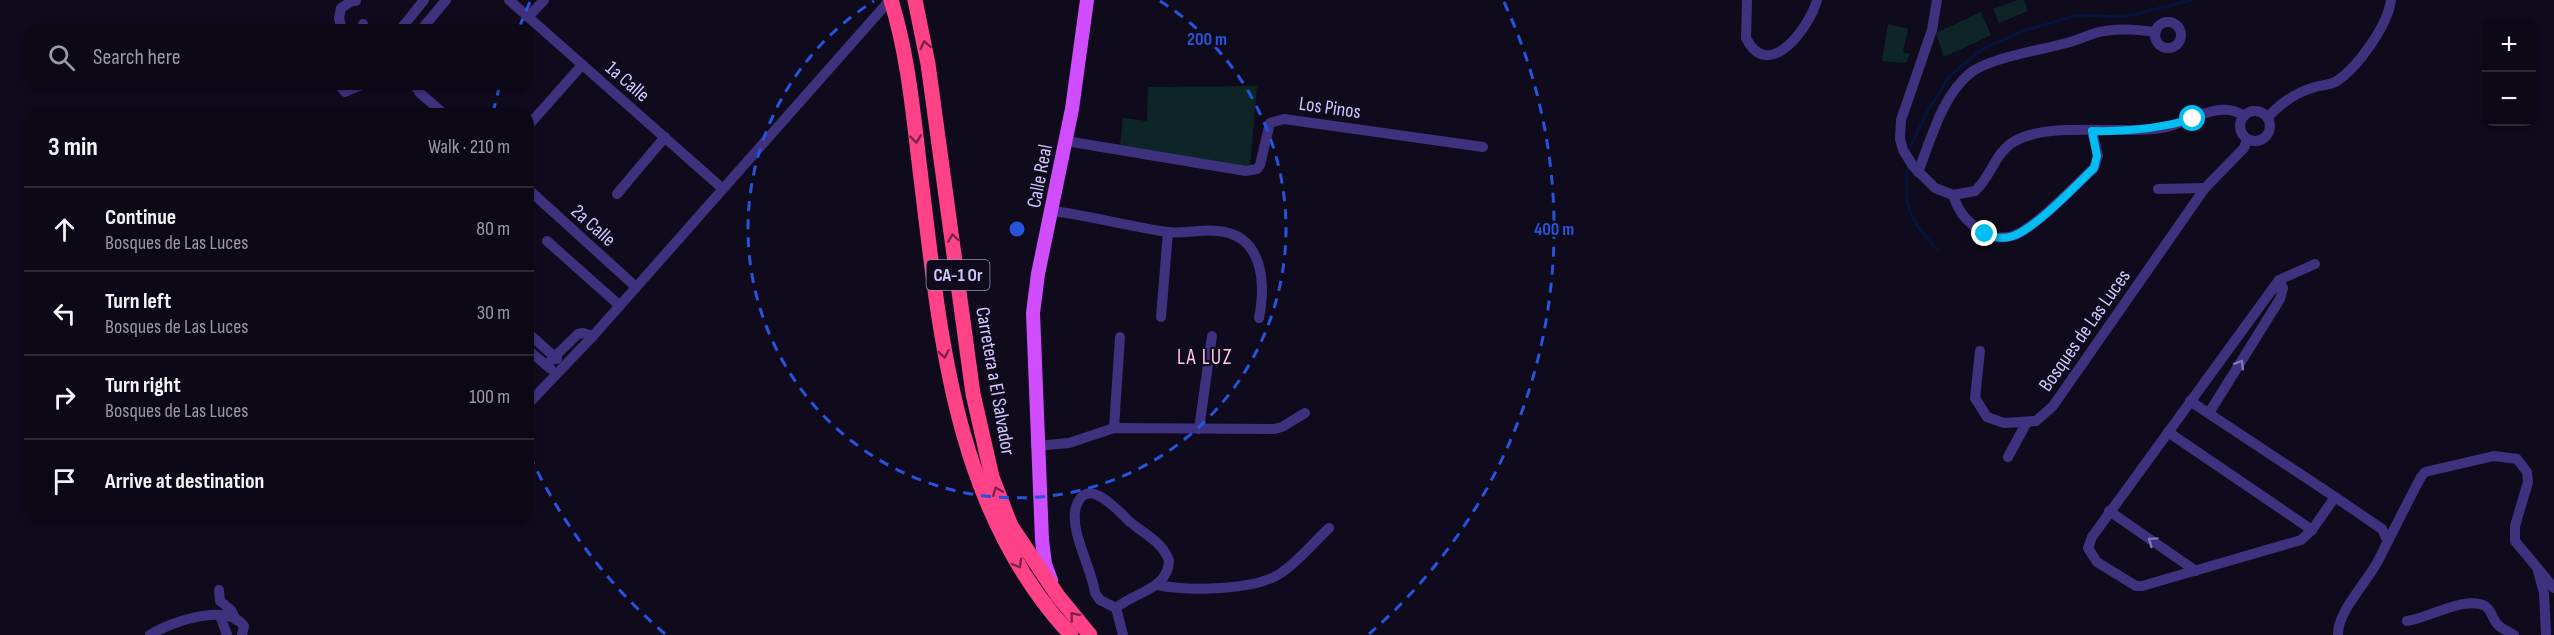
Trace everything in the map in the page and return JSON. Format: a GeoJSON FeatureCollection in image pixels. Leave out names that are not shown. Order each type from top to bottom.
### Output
{"type":"FeatureCollection","features":[{"type":"Feature","properties":{"kind":"highway","name":"Carretera a El Salvador"},"geometry":{"type":"LineString","coordinates":[[891,0],[908,71],[940,328],[961,431],[979,485],[1000,532],[1038,597],[1071,635]]}},
{"type":"Feature","properties":{"kind":"highway","name":"Carretera a El Salvador"},"geometry":{"type":"LineString","coordinates":[[915,0],[928,63],[972,394],[992,477],[1011,526],[1058,596],[1090,635]]}},
{"type":"Feature","properties":{"kind":"main road","name":"Calle Real"},"geometry":{"type":"LineString","coordinates":[[1058,596],[1048,574],[1041,540],[1033,313],[1038,274],[1066,141],[1087,0]]}},
{"type":"Feature","properties":{"kind":"main road"},"geometry":{"type":"LineString","coordinates":[[1023,544],[1041,540]]}},
{"type":"Feature","properties":{"kind":"street"},"geometry":{"type":"LineString","coordinates":[[404,24],[424,0]]}},
{"type":"Feature","properties":{"kind":"street"},"geometry":{"type":"LineString","coordinates":[[426,24],[446,0]]}},
{"type":"Feature","properties":{"kind":"street","name":"1a Calle"},"geometry":{"type":"LineString","coordinates":[[509,0],[723,189]]}},
{"type":"Feature","properties":{"kind":"street"},"geometry":{"type":"LineString","coordinates":[[528,17],[544,0]]}},
{"type":"Feature","properties":{"kind":"street"},"geometry":{"type":"LineString","coordinates":[[534,398],[636,287],[891,0]]}},
{"type":"Feature","properties":{"kind":"street"},"geometry":{"type":"LineString","coordinates":[[1747,0],[1746,38],[1756,50],[1771,54],[1780,51],[1799,36],[1809,21],[1817,0]]}},
{"type":"Feature","properties":{"kind":"street"},"geometry":{"type":"LineString","coordinates":[[1936,0],[1932,30],[1899,128],[1903,150],[1918,172],[1935,188],[1953,195],[1966,195],[1980,186],[1999,156],[2014,142],[2030,135],[2047,132],[2133,132],[2164,128],[2219,109],[2237,111],[2244,116]]}},
{"type":"Feature","properties":{"kind":"street"},"geometry":{"type":"LineString","coordinates":[[2268,117],[2290,99],[2313,87],[2335,82],[2352,68],[2383,25],[2391,0]]}},
{"type":"Feature","properties":{"kind":"street"},"geometry":{"type":"LineString","coordinates":[[339,24],[341,8],[351,1],[356,1]]}},
{"type":"Feature","properties":{"kind":"street"},"geometry":{"type":"LineString","coordinates":[[1918,172],[1941,114],[1957,88],[1978,69],[2104,31],[2156,32]]}},
{"type":"Feature","properties":{"kind":"street"},"geometry":{"type":"LineString","coordinates":[[534,119],[582,65]]}},
{"type":"Feature","properties":{"kind":"street"},"geometry":{"type":"LineString","coordinates":[[418,90],[437,108]]}},
{"type":"Feature","properties":{"kind":"street"},"geometry":{"type":"LineString","coordinates":[[2254,111],[2268,117],[2271,129],[2267,137],[2256,142],[2247,140],[2240,130],[2244,116],[2254,111]]}},
{"type":"Feature","properties":{"kind":"street","name":"Los Pinos"},"geometry":{"type":"LineString","coordinates":[[1066,141],[1246,171],[1257,169],[1260,165],[1270,123],[1284,119],[1483,147]]}},
{"type":"Feature","properties":{"kind":"street"},"geometry":{"type":"LineString","coordinates":[[1953,195],[1959,212],[1985,234],[1992,237],[2012,236],[2028,229],[2094,168],[2097,156],[2092,131]]}},
{"type":"Feature","properties":{"kind":"street"},"geometry":{"type":"LineString","coordinates":[[617,194],[665,137]]}},
{"type":"Feature","properties":{"kind":"street","name":"Bosques de Las Luces"},"geometry":{"type":"LineString","coordinates":[[2027,422],[2036,421],[2053,406],[2205,188],[2244,147],[2247,140]]}},
{"type":"Feature","properties":{"kind":"street"},"geometry":{"type":"LineString","coordinates":[[2158,189],[2205,188]]}},
{"type":"Feature","properties":{"kind":"street","name":"2a Calle"},"geometry":{"type":"LineString","coordinates":[[534,194],[636,287]]}},
{"type":"Feature","properties":{"kind":"street"},"geometry":{"type":"LineString","coordinates":[[1053,211],[1168,232],[1230,233],[1254,250],[1262,278],[1263,300],[1259,318]]}},
{"type":"Feature","properties":{"kind":"street"},"geometry":{"type":"LineString","coordinates":[[1161,317],[1168,232]]}},
{"type":"Feature","properties":{"kind":"street"},"geometry":{"type":"LineString","coordinates":[[547,241],[619,305]]}},
{"type":"Feature","properties":{"kind":"street"},"geometry":{"type":"LineString","coordinates":[[2315,264],[2279,280],[2109,511],[2092,537],[2088,548],[2097,562],[2136,586],[2142,586],[2301,540],[2312,530],[2336,497]]}},
{"type":"Feature","properties":{"kind":"street"},"geometry":{"type":"LineString","coordinates":[[2209,413],[2280,299],[2283,288],[2279,280]]}},
{"type":"Feature","properties":{"kind":"street"},"geometry":{"type":"LineString","coordinates":[[550,360],[580,333],[592,336]]}},
{"type":"Feature","properties":{"kind":"street"},"geometry":{"type":"LineString","coordinates":[[1199,429],[1212,336]]}},
{"type":"Feature","properties":{"kind":"street"},"geometry":{"type":"LineString","coordinates":[[1114,428],[1120,337]]}},
{"type":"Feature","properties":{"kind":"street"},"geometry":{"type":"LineString","coordinates":[[534,340],[561,370]]}},
{"type":"Feature","properties":{"kind":"street"},"geometry":{"type":"LineString","coordinates":[[1980,351],[1975,398],[1987,417],[2004,423],[2027,422]]}},
{"type":"Feature","properties":{"kind":"street"},"geometry":{"type":"LineString","coordinates":[[534,353],[550,360]]}},
{"type":"Feature","properties":{"kind":"street"},"geometry":{"type":"LineString","coordinates":[[2190,401],[2382,529],[2387,540]]}},
{"type":"Feature","properties":{"kind":"street"},"geometry":{"type":"LineString","coordinates":[[1036,446],[1069,443],[1114,428],[1274,429],[1282,427],[1305,412]]}},
{"type":"Feature","properties":{"kind":"street"},"geometry":{"type":"LineString","coordinates":[[2008,457],[2027,422]]}},
{"type":"Feature","properties":{"kind":"street"},"geometry":{"type":"LineString","coordinates":[[2168,432],[2312,530]]}},
{"type":"Feature","properties":{"kind":"street"},"geometry":{"type":"LineString","coordinates":[[2338,635],[2338,629],[2347,609],[2378,562],[2387,540],[2425,472],[2494,456],[2517,459],[2527,472],[2528,482],[2515,526],[2515,541],[2554,588]]}},
{"type":"Feature","properties":{"kind":"street"},"geometry":{"type":"LineString","coordinates":[[1116,608],[1129,597],[1157,585],[1166,575],[1169,567],[1166,552],[1110,501],[1095,495],[1087,495],[1076,508],[1076,530],[1095,593],[1100,600],[1116,608],[1123,635]]}},
{"type":"Feature","properties":{"kind":"street"},"geometry":{"type":"LineString","coordinates":[[2109,511],[2196,571]]}},
{"type":"Feature","properties":{"kind":"street"},"geometry":{"type":"LineString","coordinates":[[1157,585],[1194,588],[1262,581],[1281,573],[1329,528]]}},
{"type":"Feature","properties":{"kind":"street"},"geometry":{"type":"LineString","coordinates":[[2537,568],[2544,593],[2546,635]]}},
{"type":"Feature","properties":{"kind":"street"},"geometry":{"type":"LineString","coordinates":[[219,590],[220,601],[231,610],[236,620]]}},
{"type":"Feature","properties":{"kind":"street"},"geometry":{"type":"LineString","coordinates":[[2407,621],[2430,613],[2476,603],[2489,610],[2496,630],[2514,635]]}},
{"type":"Feature","properties":{"kind":"street"},"geometry":{"type":"LineString","coordinates":[[150,635],[208,614],[236,620],[244,626],[242,635]]}},
{"type":"Feature","properties":{"kind":"street"},"geometry":{"type":"LineString","coordinates":[[220,615],[227,635]]}},
{"type":"Feature","properties":{"kind":"green space"},"geometry":{"type":"Polygon","coordinates":[[[2024,0],[2028,11],[1999,23],[1993,9],[2024,0]]]}},
{"type":"Feature","properties":{"kind":"green space"},"geometry":{"type":"Polygon","coordinates":[[[1981,12],[1991,35],[1944,57],[1936,33],[1981,12]]]}},
{"type":"Feature","properties":{"kind":"green space"},"geometry":{"type":"Polygon","coordinates":[[[1888,24],[1908,29],[1903,52],[1910,54],[1906,63],[1882,61],[1888,24]]]}},
{"type":"Feature","properties":{"kind":"green space"},"geometry":{"type":"Polygon","coordinates":[[[1257,86],[1250,167],[1120,145],[1123,118],[1147,121],[1148,87],[1257,86]]]}},
{"type":"Feature","properties":{"kind":"waterway"},"geometry":{"type":"LineString","coordinates":[[1909,150],[1927,112],[1950,76],[1981,50],[2020,32],[2078,15],[2123,17],[2193,0]]}},
{"type":"Feature","properties":{"kind":"waterway"},"geometry":{"type":"LineString","coordinates":[[1907,169],[1907,194],[1911,213],[1915,222],[1937,249]]}},
{"type":"Feature","properties":{"kind":"district","name":"LA LUZ"},"geometry":{"type":"Point","coordinates":[1205,357]}},
{"type":"Feature","properties":{"kind":"route"},"geometry":{"type":"LineString","coordinates":[[1985,234],[1992,237],[2012,236],[2028,229],[2094,168],[2097,156],[2092,131],[2133,132],[2164,128],[2193,119]]}}]}
